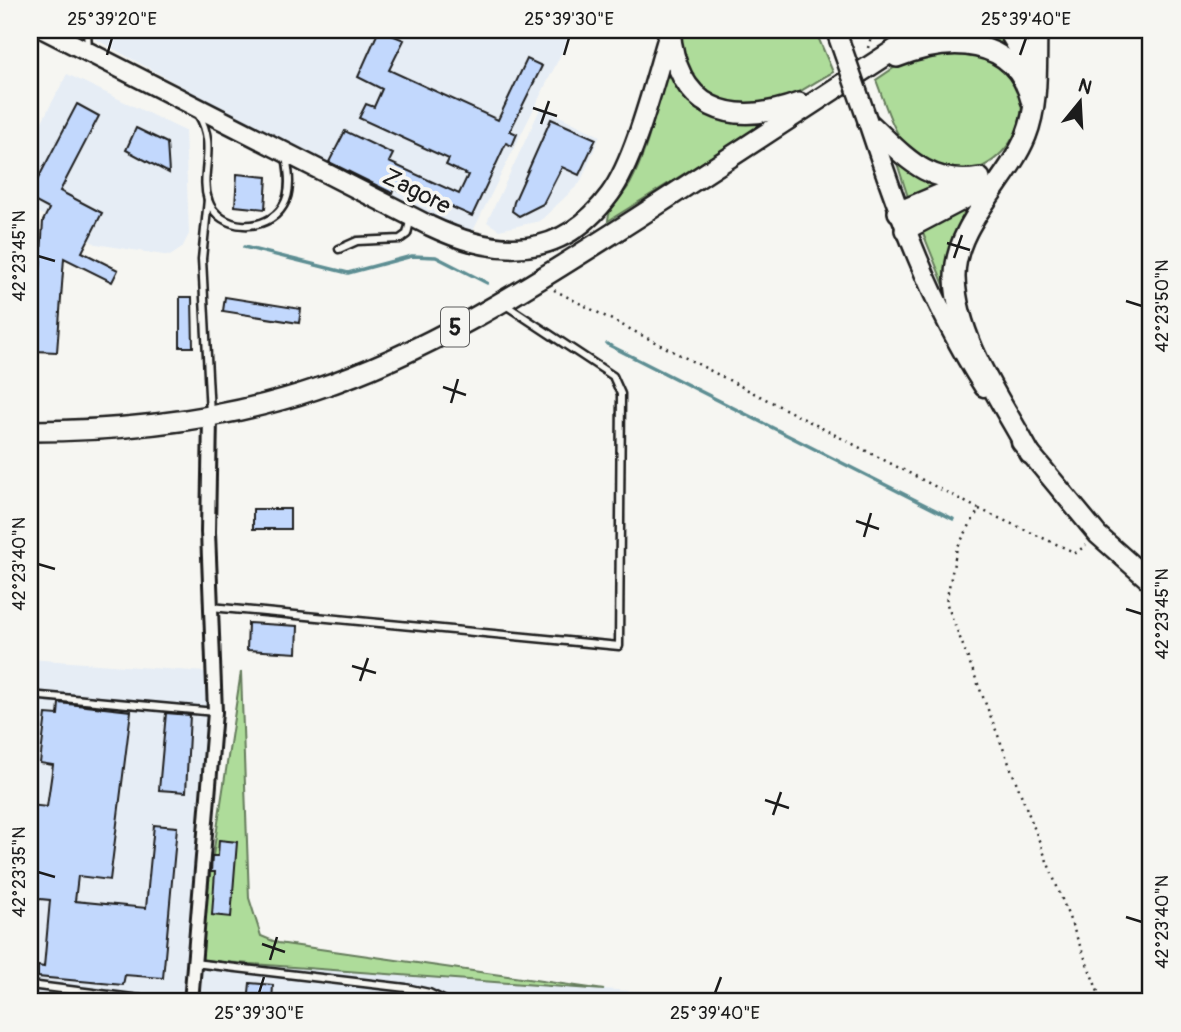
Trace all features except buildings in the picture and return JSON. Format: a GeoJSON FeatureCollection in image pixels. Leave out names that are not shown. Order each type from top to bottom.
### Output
{"type":"FeatureCollection","features":[{"type":"Feature","properties":{"kind":"main road"},"geometry":{"type":"LineString","coordinates":[[670,30],[675,61],[687,84],[702,101],[722,112],[766,113],[829,92]]}},
{"type":"Feature","properties":{"kind":"main road","name":"5"},"geometry":{"type":"LineString","coordinates":[[30,431],[210,418],[316,390],[392,359],[502,303],[537,282],[925,30]]}},
{"type":"Feature","properties":{"kind":"main road"},"geometry":{"type":"LineString","coordinates":[[1008,30],[1035,76]]}},
{"type":"Feature","properties":{"kind":"main road"},"geometry":{"type":"LineString","coordinates":[[1030,454],[969,339],[957,296],[958,252],[970,228],[1008,170],[1030,125],[1037,30]]}},
{"type":"Feature","properties":{"kind":"main road"},"geometry":{"type":"LineString","coordinates":[[861,72],[928,47],[953,44],[978,47],[1002,58],[1020,72],[1033,107]]}},
{"type":"Feature","properties":{"kind":"main road"},"geometry":{"type":"LineString","coordinates":[[867,122],[910,161],[930,174],[950,180],[980,178]]}},
{"type":"Feature","properties":{"kind":"main road"},"geometry":{"type":"LineString","coordinates":[[898,212],[980,178],[1008,170]]}},
{"type":"Feature","properties":{"kind":"main road"},"geometry":{"type":"LineString","coordinates":[[905,230],[1008,170]]}},
{"type":"Feature","properties":{"kind":"street","name":"Zagore"},"geometry":{"type":"LineString","coordinates":[[45,30],[470,243],[507,249],[547,243],[581,223],[610,194],[620,177],[670,30]]}},
{"type":"Feature","properties":{"kind":"street"},"geometry":{"type":"LineString","coordinates":[[836,31],[898,212],[949,328],[995,405],[1030,454],[1098,535],[1151,582]]}},
{"type":"Feature","properties":{"kind":"street"},"geometry":{"type":"LineString","coordinates":[[191,1002],[215,712],[211,607],[210,418]]}},
{"type":"Feature","properties":{"kind":"lane"},"geometry":{"type":"LineString","coordinates":[[87,30],[88,51]]}},
{"type":"Feature","properties":{"kind":"lane"},"geometry":{"type":"LineString","coordinates":[[191,104],[205,125],[208,145],[208,200],[202,259],[210,418]]}},
{"type":"Feature","properties":{"kind":"lane"},"geometry":{"type":"LineString","coordinates":[[208,200],[220,216],[230,222],[250,226],[269,221],[285,204],[288,193],[285,151]]}},
{"type":"Feature","properties":{"kind":"lane"},"geometry":{"type":"LineString","coordinates":[[339,249],[357,241],[400,239],[407,234],[411,215]]}},
{"type":"Feature","properties":{"kind":"lane"},"geometry":{"type":"LineString","coordinates":[[211,607],[618,646],[621,394],[618,383],[613,376],[502,303]]}},
{"type":"Feature","properties":{"kind":"lane"},"geometry":{"type":"LineString","coordinates":[[30,422],[57,431]]}},
{"type":"Feature","properties":{"kind":"lane"},"geometry":{"type":"LineString","coordinates":[[30,695],[215,712]]}},
{"type":"Feature","properties":{"kind":"lane"},"geometry":{"type":"LineString","coordinates":[[194,963],[406,988],[429,993],[447,1002]]}},
{"type":"Feature","properties":{"kind":"lane"},"geometry":{"type":"LineString","coordinates":[[30,985],[164,1002]]}},
{"type":"Feature","properties":{"kind":"path"},"geometry":{"type":"LineString","coordinates":[[537,282],[979,509],[1076,553],[1098,535]]}},
{"type":"Feature","properties":{"kind":"path"},"geometry":{"type":"LineString","coordinates":[[979,509],[957,548],[946,602],[1102,1002]]}},
{"type":"Feature","properties":{"kind":"shaded area"},"geometry":{"type":"Polygon","coordinates":[[[79,30],[573,30],[473,231],[428,217],[316,160],[79,30]]]}},
{"type":"Feature","properties":{"kind":"shaded area"},"geometry":{"type":"Polygon","coordinates":[[[67,74],[185,131],[189,234],[182,248],[170,256],[96,244],[30,208],[30,144],[67,74]]]}},
{"type":"Feature","properties":{"kind":"shaded area"},"geometry":{"type":"Polygon","coordinates":[[[541,107],[600,136],[580,183],[540,221],[499,230],[487,222],[541,107]]]}},
{"type":"Feature","properties":{"kind":"shaded area"},"geometry":{"type":"Polygon","coordinates":[[[30,659],[206,672],[209,709],[197,960],[659,993],[662,1002],[30,1002],[30,659]]]}},
{"type":"Feature","properties":{"kind":"green space"},"geometry":{"type":"Polygon","coordinates":[[[683,30],[815,30],[833,72],[773,104],[747,107],[731,105],[716,99],[693,78],[682,47],[683,30]]]}},
{"type":"Feature","properties":{"kind":"green space"},"geometry":{"type":"Polygon","coordinates":[[[946,30],[999,30],[1015,60],[935,38],[946,30]]]}},
{"type":"Feature","properties":{"kind":"green space"},"geometry":{"type":"Polygon","coordinates":[[[934,51],[972,54],[999,63],[1019,89],[1021,111],[1015,133],[1002,152],[984,166],[962,172],[937,168],[905,145],[890,118],[876,80],[907,59],[934,51]]]}},
{"type":"Feature","properties":{"kind":"green space"},"geometry":{"type":"Polygon","coordinates":[[[669,65],[685,92],[764,118],[764,124],[608,221],[610,211],[630,184],[642,156],[669,65]]]}},
{"type":"Feature","properties":{"kind":"green space"},"geometry":{"type":"Polygon","coordinates":[[[894,154],[951,185],[909,200],[894,154]]]}},
{"type":"Feature","properties":{"kind":"green space"},"geometry":{"type":"Polygon","coordinates":[[[986,194],[978,205],[953,307],[922,231],[986,194]]]}},
{"type":"Feature","properties":{"kind":"green space"},"geometry":{"type":"Polygon","coordinates":[[[241,672],[249,898],[261,936],[278,943],[604,990],[197,960],[241,672]]]}},
{"type":"Feature","properties":{"kind":"waterway"},"geometry":{"type":"LineString","coordinates":[[244,247],[348,273],[412,256],[436,257],[487,283]]}},
{"type":"Feature","properties":{"kind":"waterway"},"geometry":{"type":"LineString","coordinates":[[607,344],[953,519]]}}]}
